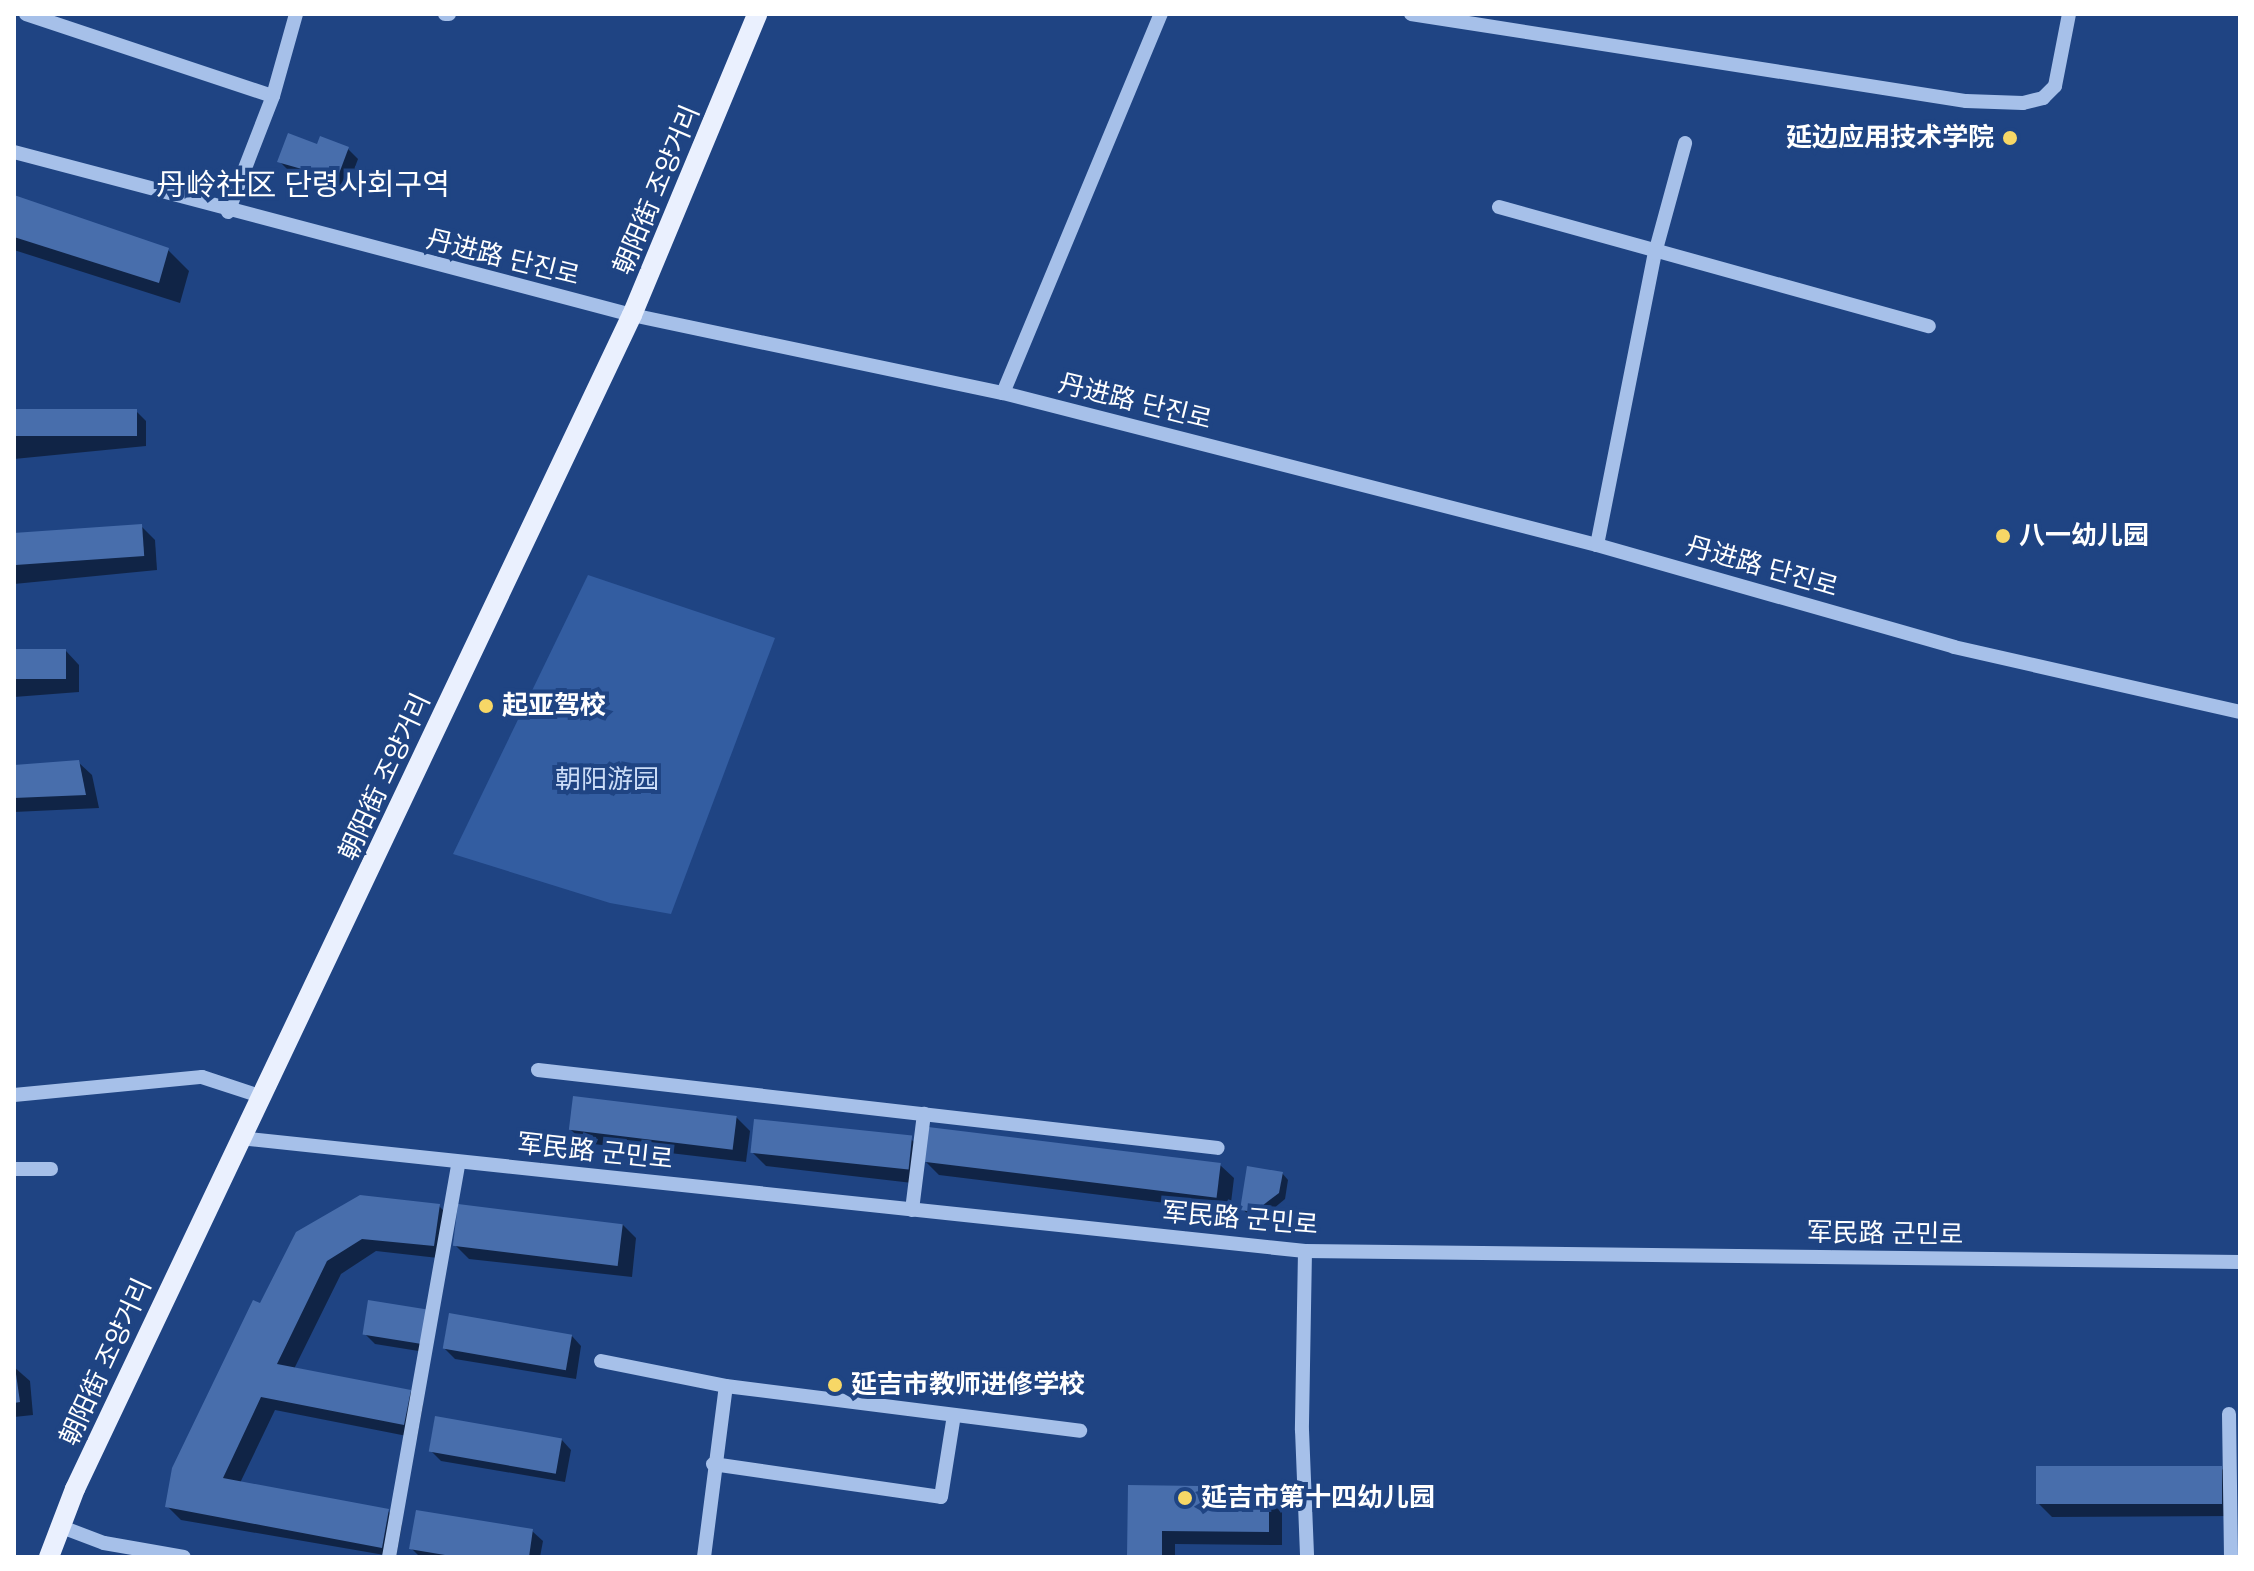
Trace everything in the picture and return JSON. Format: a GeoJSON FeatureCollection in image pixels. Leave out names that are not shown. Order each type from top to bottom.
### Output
{"type":"FeatureCollection","features":[{"type":"Feature","properties":{"kind":"main road","name":"朝阳街 조양거리"},"geometry":{"type":"LineString","coordinates":[[49,1557],[59,1526],[240,1138],[263,1097],[632,315],[757,14]]}},
{"type":"Feature","properties":{"kind":"street"},"geometry":{"type":"LineString","coordinates":[[26,14],[273,96]]}},
{"type":"Feature","properties":{"kind":"street"},"geometry":{"type":"LineString","coordinates":[[228,212],[273,96],[296,14]]}},
{"type":"Feature","properties":{"kind":"street"},"geometry":{"type":"LineString","coordinates":[[1003,393],[1161,14]]}},
{"type":"Feature","properties":{"kind":"street"},"geometry":{"type":"LineString","coordinates":[[1411,14],[1966,101],[2023,103],[2043,98],[2055,86],[2069,14]]}},
{"type":"Feature","properties":{"kind":"street"},"geometry":{"type":"LineString","coordinates":[[1597,545],[1655,253],[1685,143]]}},
{"type":"Feature","properties":{"kind":"street","name":"丹进路 단진로"},"geometry":{"type":"LineString","coordinates":[[14,152],[228,212],[632,315],[1003,393],[1597,545],[1954,647],[2240,712]]}},
{"type":"Feature","properties":{"kind":"street"},"geometry":{"type":"LineString","coordinates":[[1499,207],[1655,253],[1929,326]]}},
{"type":"Feature","properties":{"kind":"street"},"geometry":{"type":"LineString","coordinates":[[538,1070],[1218,1148]]}},
{"type":"Feature","properties":{"kind":"street"},"geometry":{"type":"LineString","coordinates":[[14,1095],[202,1077],[263,1097]]}},
{"type":"Feature","properties":{"kind":"street"},"geometry":{"type":"LineString","coordinates":[[912,1210],[924,1114]]}},
{"type":"Feature","properties":{"kind":"street","name":"军民路 군민로"},"geometry":{"type":"LineString","coordinates":[[240,1138],[1305,1251],[2240,1262]]}},
{"type":"Feature","properties":{"kind":"street"},"geometry":{"type":"LineString","coordinates":[[389,1557],[459,1162]]}},
{"type":"Feature","properties":{"kind":"street"},"geometry":{"type":"LineString","coordinates":[[14,1169],[51,1169]]}},
{"type":"Feature","properties":{"kind":"street"},"geometry":{"type":"LineString","coordinates":[[1305,1251],[1302,1445],[1307,1557]]}},
{"type":"Feature","properties":{"kind":"street"},"geometry":{"type":"LineString","coordinates":[[601,1361],[726,1386],[1080,1431]]}},
{"type":"Feature","properties":{"kind":"street"},"geometry":{"type":"LineString","coordinates":[[704,1557],[713,1464],[726,1386]]}},
{"type":"Feature","properties":{"kind":"street"},"geometry":{"type":"LineString","coordinates":[[2229,1414],[2231,1557]]}},
{"type":"Feature","properties":{"kind":"street"},"geometry":{"type":"LineString","coordinates":[[713,1464],[941,1497],[954,1415]]}},
{"type":"Feature","properties":{"kind":"street"},"geometry":{"type":"LineString","coordinates":[[59,1526],[104,1543],[184,1557]]}},
{"type":"Feature","properties":{"kind":"green space","name":"朝阳游园"},"geometry":{"type":"Polygon","coordinates":[[[588,575],[775,638],[671,914],[610,903],[453,854],[588,575]]]}},
{"type":"Feature","properties":{"kind":"building"},"geometry":{"type":"Polygon","coordinates":[[[288,133],[317,144],[320,136],[349,147],[337,179],[277,162],[288,133]]]}},
{"type":"Feature","properties":{"kind":"building"},"geometry":{"type":"Polygon","coordinates":[[[14,195],[169,248],[159,283],[14,237],[14,195]]]}},
{"type":"Feature","properties":{"kind":"building"},"geometry":{"type":"Polygon","coordinates":[[[14,409],[137,409],[137,436],[14,436],[14,409]]]}},
{"type":"Feature","properties":{"kind":"building"},"geometry":{"type":"Polygon","coordinates":[[[142,524],[144,556],[16,565],[14,533],[142,524]]]}},
{"type":"Feature","properties":{"kind":"building"},"geometry":{"type":"Polygon","coordinates":[[[14,649],[66,649],[66,679],[14,679],[14,649]]]}},
{"type":"Feature","properties":{"kind":"building"},"geometry":{"type":"Polygon","coordinates":[[[79,760],[86,795],[14,798],[14,765],[79,760]]]}},
{"type":"Feature","properties":{"kind":"building"},"geometry":{"type":"Polygon","coordinates":[[[573,1096],[737,1116],[733,1150],[569,1130],[573,1096]]]}},
{"type":"Feature","properties":{"kind":"building"},"geometry":{"type":"Polygon","coordinates":[[[754,1119],[912,1136],[909,1169],[750,1153],[754,1119]]]}},
{"type":"Feature","properties":{"kind":"building"},"geometry":{"type":"Polygon","coordinates":[[[928,1127],[1221,1163],[1217,1198],[924,1162],[928,1127]]]}},
{"type":"Feature","properties":{"kind":"building"},"geometry":{"type":"Polygon","coordinates":[[[1247,1166],[1283,1172],[1279,1193],[1254,1212],[1240,1210],[1247,1166]]]}},
{"type":"Feature","properties":{"kind":"building"},"geometry":{"type":"Polygon","coordinates":[[[360,1195],[440,1204],[434,1246],[362,1239],[327,1261],[277,1364],[411,1390],[404,1425],[261,1397],[223,1478],[389,1509],[382,1548],[165,1507],[172,1468],[253,1300],[260,1303],[296,1232],[360,1195]]]}},
{"type":"Feature","properties":{"kind":"building"},"geometry":{"type":"Polygon","coordinates":[[[458,1204],[623,1224],[618,1266],[453,1246],[458,1204]]]}},
{"type":"Feature","properties":{"kind":"building"},"geometry":{"type":"Polygon","coordinates":[[[368,1300],[427,1309],[422,1344],[363,1335],[368,1300]]]}},
{"type":"Feature","properties":{"kind":"building"},"geometry":{"type":"Polygon","coordinates":[[[449,1313],[572,1335],[566,1370],[443,1348],[449,1313]]]}},
{"type":"Feature","properties":{"kind":"building"},"geometry":{"type":"Polygon","coordinates":[[[14,1360],[20,1402],[14,1403],[14,1360]]]}},
{"type":"Feature","properties":{"kind":"building"},"geometry":{"type":"Polygon","coordinates":[[[435,1416],[562,1438],[556,1474],[429,1451],[435,1416]]]}},
{"type":"Feature","properties":{"kind":"building"},"geometry":{"type":"Polygon","coordinates":[[[2036,1466],[2222,1466],[2222,1504],[2036,1504],[2036,1466]]]}},
{"type":"Feature","properties":{"kind":"building"},"geometry":{"type":"Polygon","coordinates":[[[1128,1485],[1269,1487],[1269,1532],[1162,1531],[1162,1557],[1127,1557],[1128,1485]]]}},
{"type":"Feature","properties":{"kind":"building"},"geometry":{"type":"Polygon","coordinates":[[[416,1510],[533,1529],[529,1557],[457,1557],[409,1549],[416,1510]]]}},
{"type":"Feature","properties":{"kind":"place","name":"延边应用技术学院"},"geometry":{"type":"Point","coordinates":[2010,138]}},
{"type":"Feature","properties":{"kind":"place","name":"八一幼儿园"},"geometry":{"type":"Point","coordinates":[2003,536]}},
{"type":"Feature","properties":{"kind":"place","name":"起亚驾校"},"geometry":{"type":"Point","coordinates":[486,706]}},
{"type":"Feature","properties":{"kind":"place","name":"延吉市教师进修学校"},"geometry":{"type":"Point","coordinates":[835,1385]}},
{"type":"Feature","properties":{"kind":"place","name":"延吉市第十四幼儿园"},"geometry":{"type":"Point","coordinates":[1185,1498]}},
{"type":"Feature","properties":{"kind":"district","name":"丹岭社区 단령사회구역"},"geometry":{"type":"Point","coordinates":[303,185]}}]}
